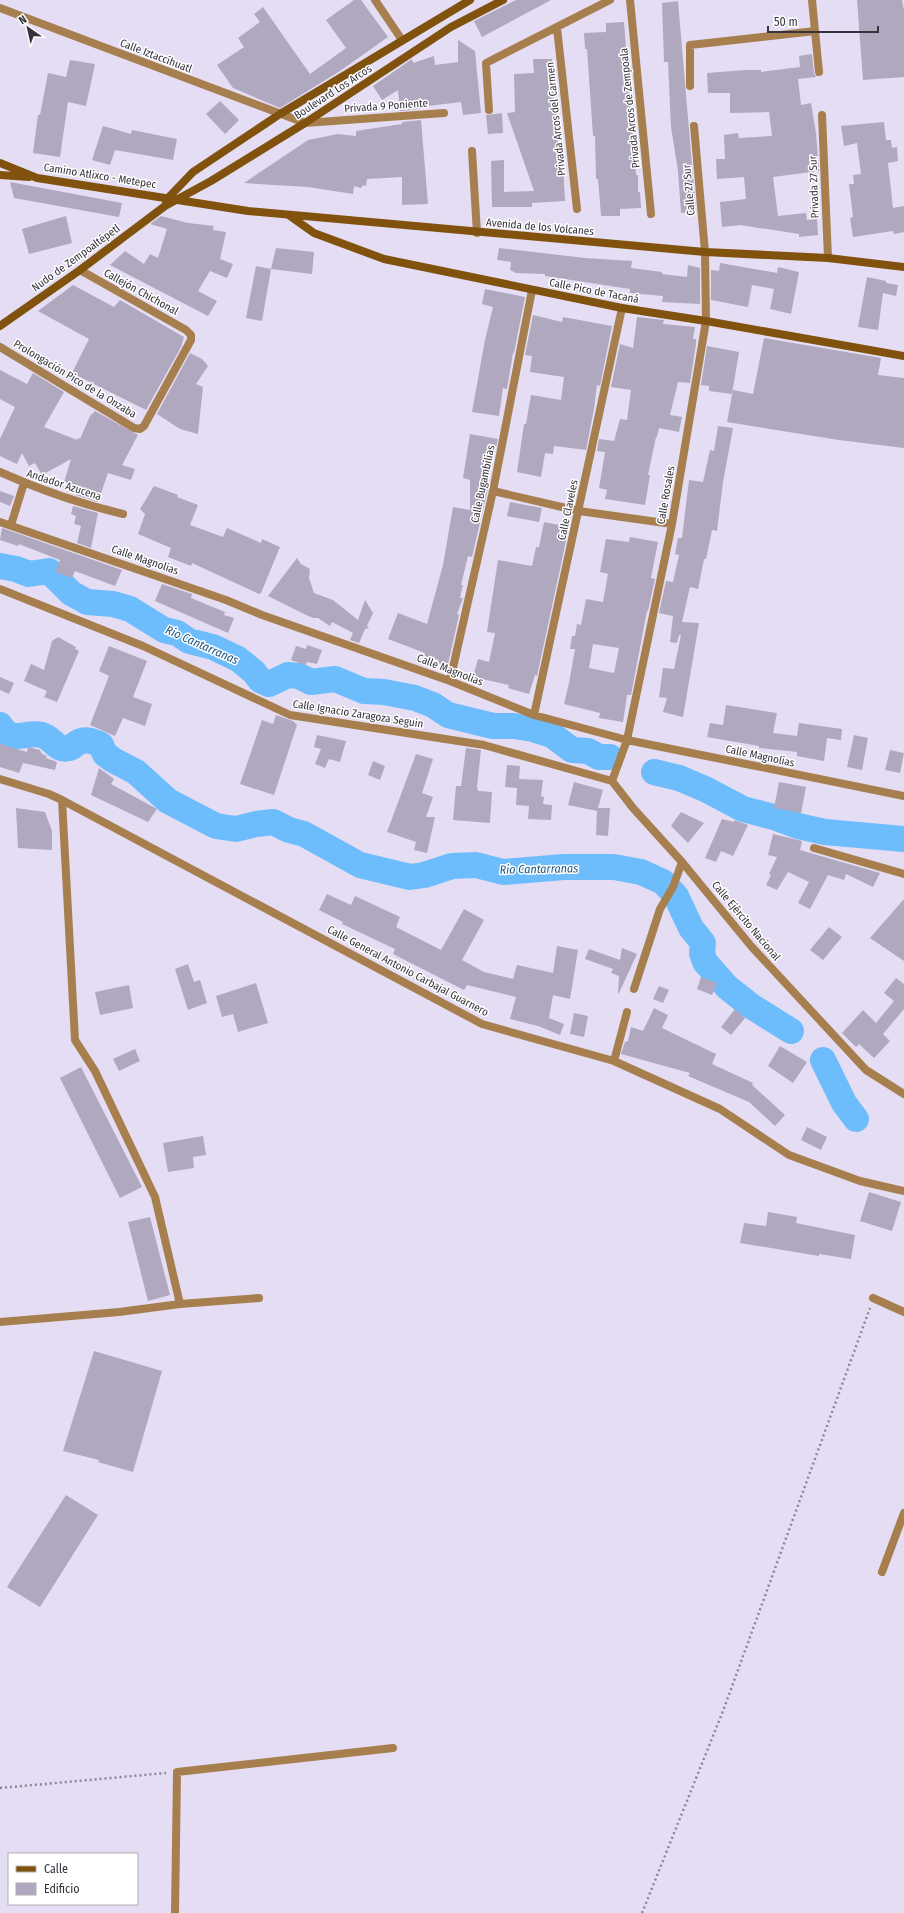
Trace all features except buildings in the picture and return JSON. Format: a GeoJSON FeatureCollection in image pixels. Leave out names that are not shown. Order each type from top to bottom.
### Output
{"type":"FeatureCollection","features":[{"type":"Feature","properties":{"kind":"street"},"geometry":{"type":"LineString","coordinates":[[375,0],[402,40]]}},
{"type":"Feature","properties":{"kind":"street","name":"Boulevard Los Arcos"},"geometry":{"type":"LineString","coordinates":[[169,202],[193,172],[280,114],[470,0]]}},
{"type":"Feature","properties":{"kind":"street","name":"Boulevard Los Arcos"},"geometry":{"type":"LineString","coordinates":[[169,202],[211,181],[305,123],[451,28],[503,0]]}},
{"type":"Feature","properties":{"kind":"street"},"geometry":{"type":"LineString","coordinates":[[489,110],[486,63],[610,0]]}},
{"type":"Feature","properties":{"kind":"street","name":"Privada Arcos de Zempoala"},"geometry":{"type":"LineString","coordinates":[[630,0],[651,214]]}},
{"type":"Feature","properties":{"kind":"street"},"geometry":{"type":"LineString","coordinates":[[812,0],[819,72]]}},
{"type":"Feature","properties":{"kind":"street","name":"Calle Iztaccíhuatl"},"geometry":{"type":"LineString","coordinates":[[0,8],[305,123]]}},
{"type":"Feature","properties":{"kind":"street","name":"Privada Arcos del Carmen"},"geometry":{"type":"LineString","coordinates":[[557,28],[576,209]]}},
{"type":"Feature","properties":{"kind":"street"},"geometry":{"type":"LineString","coordinates":[[690,86],[690,45],[815,31]]}},
{"type":"Feature","properties":{"kind":"street","name":"Privada 9 Poniente"},"geometry":{"type":"LineString","coordinates":[[305,123],[444,113]]}},
{"type":"Feature","properties":{"kind":"street","name":"Privada 27 Sur"},"geometry":{"type":"LineString","coordinates":[[822,115],[828,258]]}},
{"type":"Feature","properties":{"kind":"street","name":"Calle 27 Sur"},"geometry":{"type":"LineString","coordinates":[[694,126],[705,252]]}},
{"type":"Feature","properties":{"kind":"street"},"geometry":{"type":"LineString","coordinates":[[472,151],[477,233]]}},
{"type":"Feature","properties":{"kind":"street","name":"Camino Atlixco - Metepec"},"geometry":{"type":"LineString","coordinates":[[0,163],[37,178],[169,202]]}},
{"type":"Feature","properties":{"kind":"street"},"geometry":{"type":"LineString","coordinates":[[0,175],[37,178]]}},
{"type":"Feature","properties":{"kind":"street","name":"Avenida de los Volcanes"},"geometry":{"type":"LineString","coordinates":[[169,202],[477,233],[705,252],[828,258],[904,267]]}},
{"type":"Feature","properties":{"kind":"street","name":"Nudo de Zempoaltépetl"},"geometry":{"type":"LineString","coordinates":[[0,326],[80,270],[169,202]]}},
{"type":"Feature","properties":{"kind":"street","name":"Calle Pico de Tacaná"},"geometry":{"type":"LineString","coordinates":[[289,215],[314,233],[384,259],[622,308],[706,321],[904,356]]}},
{"type":"Feature","properties":{"kind":"street","name":"Calle Rosales"},"geometry":{"type":"LineString","coordinates":[[627,740],[672,524],[706,321],[705,252]]}},
{"type":"Feature","properties":{"kind":"street","name":"Callejón Chichonal"},"geometry":{"type":"LineString","coordinates":[[80,270],[186,330],[190,334],[191,340],[144,426],[140,429]]}},
{"type":"Feature","properties":{"kind":"street","name":"Calle Bugambilias"},"geometry":{"type":"LineString","coordinates":[[450,680],[493,491],[532,290]]}},
{"type":"Feature","properties":{"kind":"street","name":"Calle Claveles"},"geometry":{"type":"LineString","coordinates":[[534,715],[622,308]]}},
{"type":"Feature","properties":{"kind":"street","name":"Prolongación Pico de la Onzaba"},"geometry":{"type":"LineString","coordinates":[[0,347],[134,428],[140,429]]}},
{"type":"Feature","properties":{"kind":"street","name":"Andador Azucena"},"geometry":{"type":"LineString","coordinates":[[0,472],[24,484],[90,506],[123,514]]}},
{"type":"Feature","properties":{"kind":"street"},"geometry":{"type":"LineString","coordinates":[[11,525],[24,484]]}},
{"type":"Feature","properties":{"kind":"street"},"geometry":{"type":"LineString","coordinates":[[493,491],[579,511],[672,524]]}},
{"type":"Feature","properties":{"kind":"street","name":"Calle Magnolias"},"geometry":{"type":"LineString","coordinates":[[0,522],[226,600],[262,615],[450,680],[534,715],[627,740],[904,796]]}},
{"type":"Feature","properties":{"kind":"street","name":"Calle Ignacio Zaragoza Seguin"},"geometry":{"type":"LineString","coordinates":[[0,589],[143,646],[290,715],[484,745],[612,781]]}},
{"type":"Feature","properties":{"kind":"street"},"geometry":{"type":"LineString","coordinates":[[612,781],[627,740]]}},
{"type":"Feature","properties":{"kind":"street","name":"Calle General Antonio Carbajal Guarnero"},"geometry":{"type":"LineString","coordinates":[[0,779],[49,794],[62,800],[482,1024],[614,1062],[720,1110],[789,1155],[860,1181],[904,1191]]}},
{"type":"Feature","properties":{"kind":"street","name":"Calle Ejército Nacional"},"geometry":{"type":"LineString","coordinates":[[612,781],[633,808],[682,862],[751,946],[866,1070],[904,1094]]}},
{"type":"Feature","properties":{"kind":"street"},"geometry":{"type":"LineString","coordinates":[[62,800],[75,1040],[95,1071],[155,1197],[180,1304]]}},
{"type":"Feature","properties":{"kind":"street"},"geometry":{"type":"LineString","coordinates":[[814,848],[904,874]]}},
{"type":"Feature","properties":{"kind":"street"},"geometry":{"type":"LineString","coordinates":[[634,989],[660,909],[673,888],[682,862]]}},
{"type":"Feature","properties":{"kind":"street"},"geometry":{"type":"LineString","coordinates":[[614,1062],[627,1012]]}},
{"type":"Feature","properties":{"kind":"street"},"geometry":{"type":"LineString","coordinates":[[0,1322],[119,1312],[180,1304],[259,1298]]}},
{"type":"Feature","properties":{"kind":"street"},"geometry":{"type":"LineString","coordinates":[[873,1298],[904,1312]]}},
{"type":"Feature","properties":{"kind":"street"},"geometry":{"type":"LineString","coordinates":[[882,1572],[904,1513]]}},
{"type":"Feature","properties":{"kind":"street"},"geometry":{"type":"LineString","coordinates":[[175,1913],[177,1772],[393,1748]]}},
{"type":"Feature","properties":{"kind":"path"},"geometry":{"type":"LineString","coordinates":[[642,1913],[723,1711],[873,1298]]}},
{"type":"Feature","properties":{"kind":"path"},"geometry":{"type":"LineString","coordinates":[[0,1788],[177,1772]]}},
{"type":"Feature","properties":{"kind":"waterway","name":"Rio Cantarranas"},"geometry":{"type":"LineString","coordinates":[[0,566],[16,569],[29,574],[49,571],[71,593],[87,602],[113,604],[130,609],[164,630],[177,633],[189,641],[213,647],[238,659],[254,672],[260,680],[269,684],[288,675],[299,676],[311,682],[335,679],[364,691],[384,692],[415,698],[433,705],[448,715],[493,726],[514,726],[533,729],[552,735],[572,750],[588,751],[599,757],[610,757]]}},
{"type":"Feature","properties":{"kind":"waterway","name":"Rio Cantarranas"},"geometry":{"type":"LineString","coordinates":[[0,725],[5,731],[14,736],[36,734],[42,735],[61,748],[65,749],[72,747],[80,741],[89,741],[101,745],[105,754],[136,772],[168,801],[216,826],[236,829],[273,822],[289,830],[304,834],[360,865],[410,877],[424,875],[452,866],[476,865],[503,872],[564,867],[614,867],[641,872],[663,882],[676,896],[691,928],[703,943],[702,953],[705,962],[727,987],[751,1006],[791,1031]]}},
{"type":"Feature","properties":{"kind":"waterway","name":"Rio Cantarranas"},"geometry":{"type":"LineString","coordinates":[[654,772],[679,778],[705,789],[743,809],[777,818],[798,826],[825,832],[904,839]]}},
{"type":"Feature","properties":{"kind":"waterway","name":"Rio Cantarranas"},"geometry":{"type":"LineString","coordinates":[[823,1060],[844,1103],[856,1119]]}}]}
